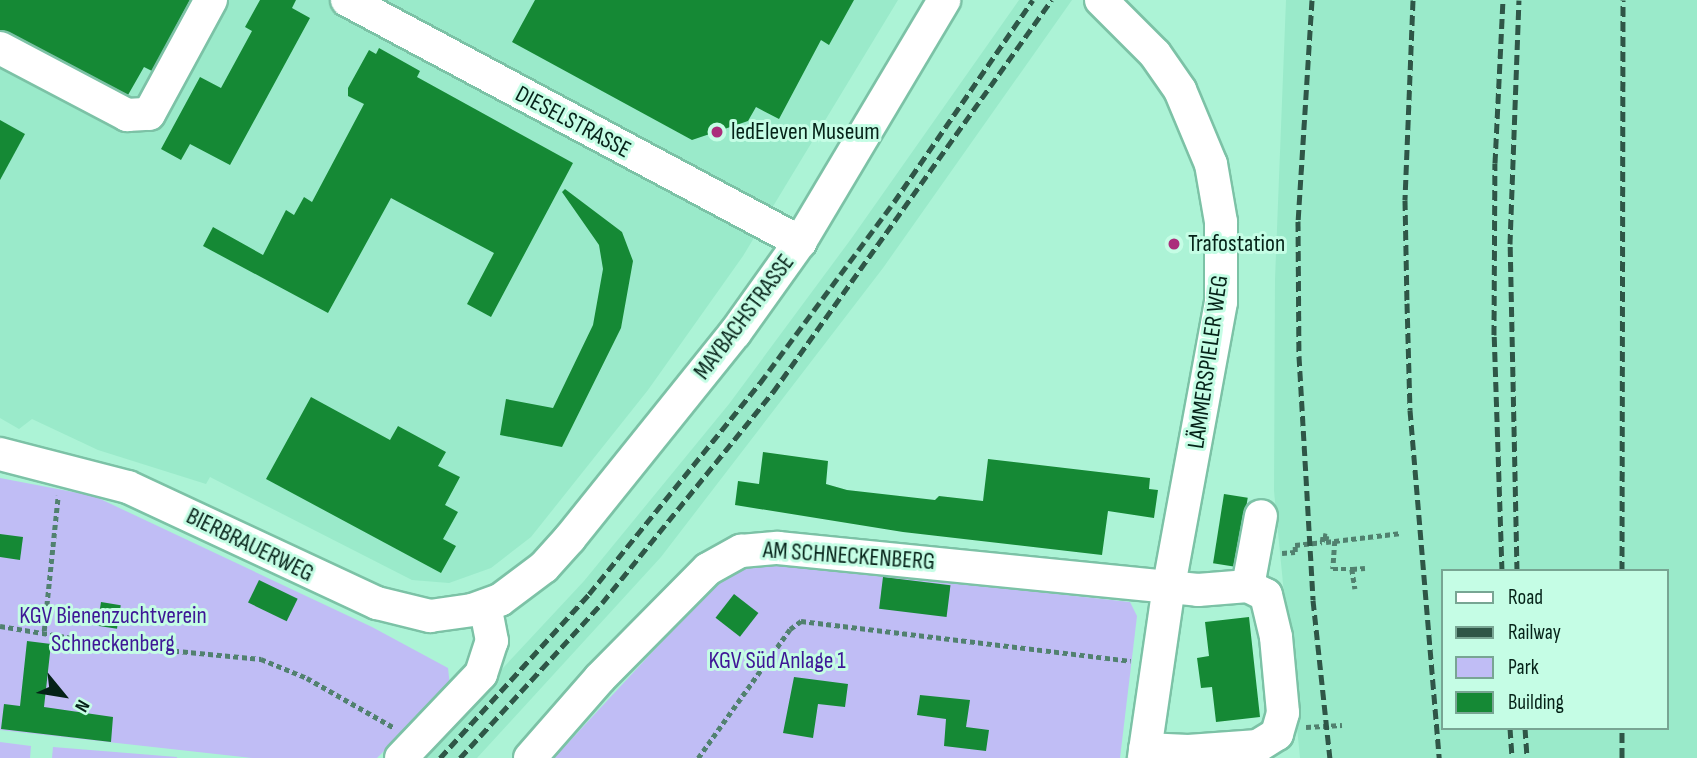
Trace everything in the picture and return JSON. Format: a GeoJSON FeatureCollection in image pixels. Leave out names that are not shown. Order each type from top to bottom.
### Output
{"type":"FeatureCollection","features":[{"type":"Feature","properties":{"kind":"street"},"geometry":{"type":"LineString","coordinates":[[0,48],[127,115],[149,114],[211,0]]}},
{"type":"Feature","properties":{"kind":"street","name":"DIESELSTRASSE"},"geometry":{"type":"LineString","coordinates":[[347,0],[800,242]]}},
{"type":"Feature","properties":{"kind":"street","name":"MAYBACHSTRASSE"},"geometry":{"type":"LineString","coordinates":[[493,603],[544,567],[570,538],[735,333],[800,242],[944,0]]}},
{"type":"Feature","properties":{"kind":"street","name":"LÄMMERSPIELER WEG"},"geometry":{"type":"LineString","coordinates":[[1101,0],[1156,54],[1180,90],[1211,164],[1220,212],[1221,302],[1169,586],[1145,753]]}},
{"type":"Feature","properties":{"kind":"street","name":"BIERBRAUERWEG"},"geometry":{"type":"LineString","coordinates":[[0,454],[62,467],[160,500],[377,603],[430,616],[493,603]]}},
{"type":"Feature","properties":{"kind":"street"},"geometry":{"type":"LineString","coordinates":[[1145,753],[1258,747],[1277,733],[1283,713],[1271,604],[1251,571],[1261,516]]}},
{"type":"Feature","properties":{"kind":"street","name":"AM SCHNECKENBERG"},"geometry":{"type":"LineString","coordinates":[[530,758],[689,587],[708,569],[741,551],[778,548],[1198,590],[1251,571]]}},
{"type":"Feature","properties":{"kind":"street"},"geometry":{"type":"LineString","coordinates":[[410,750],[481,674],[492,641],[493,603]]}},
{"type":"Feature","properties":{"kind":"path"},"geometry":{"type":"LineString","coordinates":[[44,631],[62,467]]}},
{"type":"Feature","properties":{"kind":"path"},"geometry":{"type":"LineString","coordinates":[[1251,571],[1295,552],[1295,545],[1322,542],[1323,535],[1327,536],[1326,542],[1401,533]]}},
{"type":"Feature","properties":{"kind":"path"},"geometry":{"type":"LineString","coordinates":[[1335,541],[1333,569],[1365,568]]}},
{"type":"Feature","properties":{"kind":"path"},"geometry":{"type":"LineString","coordinates":[[1352,569],[1355,589]]}},
{"type":"Feature","properties":{"kind":"path"},"geometry":{"type":"LineString","coordinates":[[698,758],[790,629],[801,621],[1156,664]]}},
{"type":"Feature","properties":{"kind":"path"},"geometry":{"type":"LineString","coordinates":[[0,626],[44,631],[115,645],[261,659],[307,678],[410,750]]}},
{"type":"Feature","properties":{"kind":"shaded area"},"geometry":{"type":"Polygon","coordinates":[[[0,0],[898,0],[743,256],[648,390],[531,537],[491,568],[449,583],[412,580],[210,477],[206,484],[98,450],[32,419],[19,429],[0,418],[0,0]]]}},
{"type":"Feature","properties":{"kind":"shaded area"},"geometry":{"type":"Polygon","coordinates":[[[1019,0],[1072,0],[883,268],[661,557],[477,758],[419,758],[584,581],[729,404],[851,239],[1019,0]]]}},
{"type":"Feature","properties":{"kind":"shaded area"},"geometry":{"type":"Polygon","coordinates":[[[1286,0],[1697,0],[1697,758],[1300,758],[1274,491],[1275,279],[1286,0]]]}},
{"type":"Feature","properties":{"kind":"green space","name":"KGV Bienenzuchtverein Schneckenberg"},"geometry":{"type":"Polygon","coordinates":[[[0,478],[94,496],[372,627],[448,668],[450,686],[377,758],[252,758],[0,730],[0,478]]]}},
{"type":"Feature","properties":{"kind":"green space","name":"KGV Süd Anlage 1"},"geometry":{"type":"Polygon","coordinates":[[[768,562],[1130,602],[1137,616],[1120,758],[554,758],[719,580],[744,564],[768,562]]]}},
{"type":"Feature","properties":{"kind":"green space"},"geometry":{"type":"Polygon","coordinates":[[[0,742],[31,746],[30,758],[0,758],[0,742]]]}},
{"type":"Feature","properties":{"kind":"green space"},"geometry":{"type":"Polygon","coordinates":[[[53,747],[177,757],[177,758],[52,758],[53,747]]]}},
{"type":"Feature","properties":{"kind":"building"},"geometry":{"type":"Polygon","coordinates":[[[0,0],[190,0],[152,71],[144,67],[128,95],[0,30],[0,0]]]}},
{"type":"Feature","properties":{"kind":"building"},"geometry":{"type":"Polygon","coordinates":[[[260,0],[296,0],[292,8],[310,18],[230,165],[190,144],[181,160],[161,149],[200,77],[221,88],[252,31],[245,27],[260,0]]]}},
{"type":"Feature","properties":{"kind":"building"},"geometry":{"type":"Polygon","coordinates":[[[535,0],[854,0],[829,45],[821,40],[779,119],[756,107],[748,121],[692,140],[512,42],[535,0]]]}},
{"type":"Feature","properties":{"kind":"building"},"geometry":{"type":"Polygon","coordinates":[[[379,48],[420,71],[417,77],[573,163],[491,317],[467,304],[494,253],[391,198],[328,313],[203,246],[213,227],[263,255],[286,210],[294,215],[304,197],[312,202],[364,104],[348,96],[348,88],[369,50],[376,54],[379,48]]]}},
{"type":"Feature","properties":{"kind":"building"},"geometry":{"type":"Polygon","coordinates":[[[0,120],[25,134],[0,180],[0,120]]]}},
{"type":"Feature","properties":{"kind":"building"},"geometry":{"type":"Polygon","coordinates":[[[565,189],[622,232],[633,261],[621,328],[562,447],[500,435],[506,399],[553,408],[593,325],[603,269],[599,245],[562,192],[565,189]]]}},
{"type":"Feature","properties":{"kind":"building"},"geometry":{"type":"Polygon","coordinates":[[[311,397],[390,440],[398,426],[446,452],[438,466],[460,477],[445,505],[458,512],[443,539],[456,546],[441,573],[266,479],[311,397]]]}},
{"type":"Feature","properties":{"kind":"building"},"geometry":{"type":"Polygon","coordinates":[[[763,452],[828,461],[826,484],[847,490],[935,500],[939,496],[983,501],[988,459],[1150,478],[1149,489],[1158,490],[1154,518],[1108,511],[1102,555],[903,532],[735,505],[738,481],[759,484],[763,452]]]}},
{"type":"Feature","properties":{"kind":"building"},"geometry":{"type":"Polygon","coordinates":[[[1224,494],[1248,498],[1237,567],[1213,563],[1224,494]]]}},
{"type":"Feature","properties":{"kind":"building"},"geometry":{"type":"Polygon","coordinates":[[[0,534],[23,537],[20,560],[0,557],[0,534]]]}},
{"type":"Feature","properties":{"kind":"building"},"geometry":{"type":"Polygon","coordinates":[[[883,577],[950,585],[947,617],[879,609],[883,577]]]}},
{"type":"Feature","properties":{"kind":"building"},"geometry":{"type":"Polygon","coordinates":[[[259,580],[298,599],[287,621],[248,602],[259,580]]]}},
{"type":"Feature","properties":{"kind":"building"},"geometry":{"type":"Polygon","coordinates":[[[734,594],[758,613],[740,637],[716,618],[734,594]]]}},
{"type":"Feature","properties":{"kind":"building"},"geometry":{"type":"Polygon","coordinates":[[[101,602],[121,605],[117,629],[97,626],[101,602]]]}},
{"type":"Feature","properties":{"kind":"building"},"geometry":{"type":"Polygon","coordinates":[[[1249,617],[1260,717],[1216,722],[1212,687],[1201,688],[1197,658],[1209,656],[1205,622],[1249,617]]]}},
{"type":"Feature","properties":{"kind":"building"},"geometry":{"type":"Polygon","coordinates":[[[27,641],[51,644],[44,707],[113,717],[111,742],[1,729],[4,704],[20,706],[27,641]]]}},
{"type":"Feature","properties":{"kind":"building"},"geometry":{"type":"Polygon","coordinates":[[[794,677],[848,684],[845,707],[818,704],[813,738],[783,733],[794,677]]]}},
{"type":"Feature","properties":{"kind":"building"},"geometry":{"type":"Polygon","coordinates":[[[920,695],[970,700],[966,727],[989,730],[986,751],[944,746],[946,719],[917,715],[920,695]]]}},
{"type":"Feature","properties":{"kind":"railway"},"geometry":{"type":"LineString","coordinates":[[440,758],[589,594],[760,383],[894,202],[1033,0]]}},
{"type":"Feature","properties":{"kind":"railway"},"geometry":{"type":"LineString","coordinates":[[460,758],[602,603],[773,392],[1052,0]]}},
{"type":"Feature","properties":{"kind":"railway"},"geometry":{"type":"LineString","coordinates":[[1312,0],[1298,221],[1299,356],[1313,600],[1330,758]]}},
{"type":"Feature","properties":{"kind":"railway"},"geometry":{"type":"LineString","coordinates":[[1413,0],[1405,200],[1410,410],[1439,758]]}},
{"type":"Feature","properties":{"kind":"railway"},"geometry":{"type":"LineString","coordinates":[[1502,569],[1494,335],[1495,163],[1503,0]]}},
{"type":"Feature","properties":{"kind":"railway"},"geometry":{"type":"LineString","coordinates":[[1517,569],[1510,244],[1519,0]]}},
{"type":"Feature","properties":{"kind":"railway"},"geometry":{"type":"LineString","coordinates":[[1622,569],[1623,0]]}},
{"type":"Feature","properties":{"kind":"railway"},"geometry":{"type":"LineString","coordinates":[[1510,730],[1512,758]]}},
{"type":"Feature","properties":{"kind":"railway"},"geometry":{"type":"LineString","coordinates":[[1525,730],[1527,758]]}},
{"type":"Feature","properties":{"kind":"railway"},"geometry":{"type":"LineString","coordinates":[[1622,730],[1622,758]]}},
{"type":"Feature","properties":{"kind":"place","name":"ledEleven Museum"},"geometry":{"type":"Point","coordinates":[717,132]}},
{"type":"Feature","properties":{"kind":"place","name":"Trafostation"},"geometry":{"type":"Point","coordinates":[1174,244]}}]}
